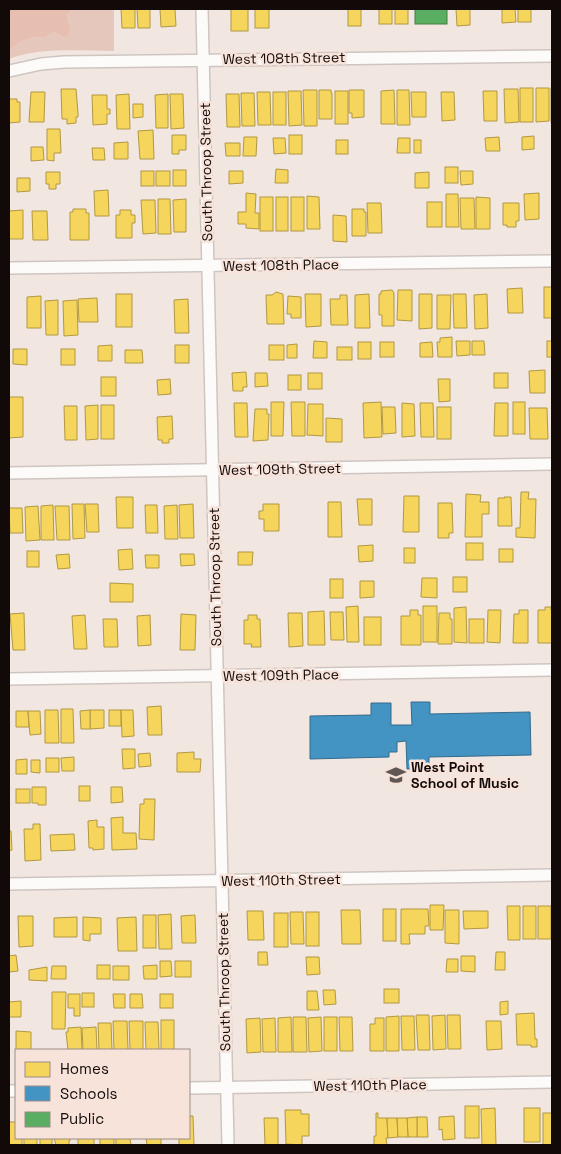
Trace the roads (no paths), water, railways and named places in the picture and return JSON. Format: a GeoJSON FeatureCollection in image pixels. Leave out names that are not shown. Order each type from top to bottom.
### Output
{"type":"FeatureCollection","features":[{"type":"Feature","properties":{"kind":"street","name":"South Throop Street"},"geometry":{"type":"LineString","coordinates":[[202,9],[228,1145]]}},
{"type":"Feature","properties":{"kind":"street","name":"West 108th Street"},"geometry":{"type":"LineString","coordinates":[[12,69],[64,62],[552,56]]}},
{"type":"Feature","properties":{"kind":"street","name":"West 108th Place"},"geometry":{"type":"LineString","coordinates":[[9,268],[552,261]]}},
{"type":"Feature","properties":{"kind":"street","name":"West 109th Street"},"geometry":{"type":"LineString","coordinates":[[9,473],[552,464]]}},
{"type":"Feature","properties":{"kind":"street","name":"West 109th Place"},"geometry":{"type":"LineString","coordinates":[[9,679],[552,670]]}},
{"type":"Feature","properties":{"kind":"street","name":"West 110th Street"},"geometry":{"type":"LineString","coordinates":[[9,884],[552,875]]}},
{"type":"Feature","properties":{"kind":"street","name":"West 110th Place"},"geometry":{"type":"LineString","coordinates":[[190,1088],[552,1082]]}},
{"type":"Feature","properties":{"kind":"place","name":"West Point School of Music"},"geometry":{"type":"Point","coordinates":[396,775]}}]}
